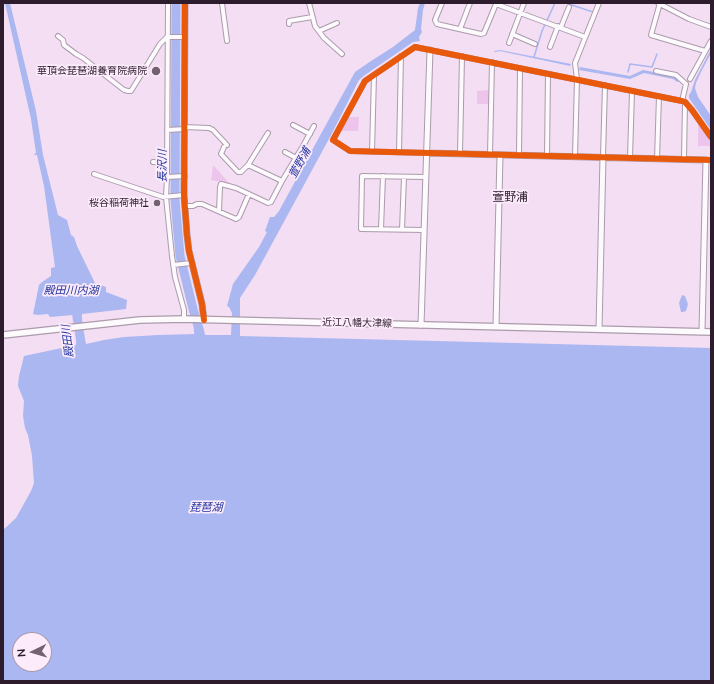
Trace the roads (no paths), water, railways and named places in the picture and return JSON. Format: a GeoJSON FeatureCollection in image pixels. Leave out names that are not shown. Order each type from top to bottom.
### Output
{"type":"FeatureCollection","features":[{"type":"Feature","properties":{"kind":"main road","name":"近江八幡大津線"},"geometry":{"type":"LineString","coordinates":[[3,335],[140,320],[186,319],[711,332]]}},
{"type":"Feature","properties":{"kind":"street"},"geometry":{"type":"LineString","coordinates":[[168,3],[167,197],[170,243],[179,292],[186,319]]}},
{"type":"Feature","properties":{"kind":"street"},"geometry":{"type":"LineString","coordinates":[[185,3],[183,37],[183,196],[190,263],[202,304],[203,320]]}},
{"type":"Feature","properties":{"kind":"street"},"geometry":{"type":"LineString","coordinates":[[222,3],[227,41]]}},
{"type":"Feature","properties":{"kind":"street"},"geometry":{"type":"LineString","coordinates":[[309,3],[315,26],[324,38],[342,54]]}},
{"type":"Feature","properties":{"kind":"street"},"geometry":{"type":"LineString","coordinates":[[442,3],[436,20],[437,24],[481,34],[484,33],[496,4],[585,37]]}},
{"type":"Feature","properties":{"kind":"street"},"geometry":{"type":"LineString","coordinates":[[460,29],[470,3]]}},
{"type":"Feature","properties":{"kind":"street"},"geometry":{"type":"LineString","coordinates":[[509,43],[524,3]]}},
{"type":"Feature","properties":{"kind":"street"},"geometry":{"type":"LineString","coordinates":[[575,157],[577,80],[575,63],[599,3]]}},
{"type":"Feature","properties":{"kind":"street"},"geometry":{"type":"LineString","coordinates":[[705,51],[650,35],[659,3],[689,19],[711,27]]}},
{"type":"Feature","properties":{"kind":"street"},"geometry":{"type":"LineString","coordinates":[[550,47],[569,7]]}},
{"type":"Feature","properties":{"kind":"street"},"geometry":{"type":"LineString","coordinates":[[289,24],[289,21],[312,17]]}},
{"type":"Feature","properties":{"kind":"street"},"geometry":{"type":"LineString","coordinates":[[319,32],[337,23]]}},
{"type":"Feature","properties":{"kind":"street"},"geometry":{"type":"LineString","coordinates":[[512,34],[535,44]]}},
{"type":"Feature","properties":{"kind":"street"},"geometry":{"type":"LineString","coordinates":[[58,36],[63,40],[64,45],[124,90],[128,91],[132,91],[160,44],[168,37],[183,37]]}},
{"type":"Feature","properties":{"kind":"street"},"geometry":{"type":"LineString","coordinates":[[690,79],[711,41]]}},
{"type":"Feature","properties":{"kind":"street"},"geometry":{"type":"LineString","coordinates":[[702,331],[709,160],[350,151],[333,140],[365,81],[415,47],[684,102],[711,137]]}},
{"type":"Feature","properties":{"kind":"street"},"geometry":{"type":"LineString","coordinates":[[421,325],[430,50]]}},
{"type":"Feature","properties":{"kind":"street"},"geometry":{"type":"LineString","coordinates":[[399,152],[401,56]]}},
{"type":"Feature","properties":{"kind":"street"},"geometry":{"type":"LineString","coordinates":[[460,154],[462,56]]}},
{"type":"Feature","properties":{"kind":"street"},"geometry":{"type":"LineString","coordinates":[[490,155],[492,62]]}},
{"type":"Feature","properties":{"kind":"street"},"geometry":{"type":"LineString","coordinates":[[519,155],[520,68]]}},
{"type":"Feature","properties":{"kind":"street"},"geometry":{"type":"LineString","coordinates":[[656,71],[676,75],[686,84],[684,102],[684,159]]}},
{"type":"Feature","properties":{"kind":"street"},"geometry":{"type":"LineString","coordinates":[[547,156],[548,74]]}},
{"type":"Feature","properties":{"kind":"street"},"geometry":{"type":"LineString","coordinates":[[372,152],[374,75]]}},
{"type":"Feature","properties":{"kind":"street"},"geometry":{"type":"LineString","coordinates":[[599,329],[605,85]]}},
{"type":"Feature","properties":{"kind":"street"},"geometry":{"type":"LineString","coordinates":[[630,158],[632,91]]}},
{"type":"Feature","properties":{"kind":"street"},"geometry":{"type":"LineString","coordinates":[[657,159],[659,96]]}},
{"type":"Feature","properties":{"kind":"street"},"geometry":{"type":"LineString","coordinates":[[293,125],[310,134]]}},
{"type":"Feature","properties":{"kind":"street"},"geometry":{"type":"LineString","coordinates":[[219,211],[221,184],[236,188],[268,203],[271,202],[314,126]]}},
{"type":"Feature","properties":{"kind":"street"},"geometry":{"type":"LineString","coordinates":[[168,130],[209,128],[214,130],[226,146],[222,154],[238,172],[241,172],[248,165],[268,133]]}},
{"type":"Feature","properties":{"kind":"street"},"geometry":{"type":"LineString","coordinates":[[285,152],[296,158]]}},
{"type":"Feature","properties":{"kind":"street"},"geometry":{"type":"LineString","coordinates":[[496,326],[500,155]]}},
{"type":"Feature","properties":{"kind":"street"},"geometry":{"type":"LineString","coordinates":[[153,162],[167,163]]}},
{"type":"Feature","properties":{"kind":"street"},"geometry":{"type":"LineString","coordinates":[[248,165],[282,181]]}},
{"type":"Feature","properties":{"kind":"street"},"geometry":{"type":"LineString","coordinates":[[94,174],[163,197],[183,196]]}},
{"type":"Feature","properties":{"kind":"street"},"geometry":{"type":"LineString","coordinates":[[424,230],[361,229],[362,176],[426,177]]}},
{"type":"Feature","properties":{"kind":"street"},"geometry":{"type":"LineString","coordinates":[[381,229],[383,176]]}},
{"type":"Feature","properties":{"kind":"street"},"geometry":{"type":"LineString","coordinates":[[168,177],[183,177]]}},
{"type":"Feature","properties":{"kind":"street"},"geometry":{"type":"LineString","coordinates":[[402,230],[404,177]]}},
{"type":"Feature","properties":{"kind":"street"},"geometry":{"type":"LineString","coordinates":[[185,206],[202,204],[236,219],[239,217],[249,194]]}},
{"type":"Feature","properties":{"kind":"street"},"geometry":{"type":"LineString","coordinates":[[174,265],[190,263]]}},
{"type":"Feature","properties":{"kind":"water","name":"殿田川内湖"},"geometry":{"type":"Polygon","coordinates":[[[5,3],[10,3],[36,111],[43,155],[58,215],[67,220],[71,235],[74,237],[95,283],[106,287],[106,292],[127,300],[126,309],[82,314],[81,322],[75,322],[73,315],[50,317],[48,314],[33,314],[39,285],[51,276],[51,268],[55,267],[44,186],[37,155],[34,154],[36,153],[31,119],[5,3]]]}},
{"type":"Feature","properties":{"kind":"water","name":"琵琶湖"},"geometry":{"type":"Polygon","coordinates":[[[420,3],[425,3],[421,29],[422,32],[419,37],[420,41],[413,42],[359,80],[330,137],[255,275],[240,298],[240,336],[711,348],[711,681],[3,681],[3,530],[16,518],[34,483],[32,456],[23,416],[24,401],[18,386],[24,356],[76,345],[77,339],[84,338],[86,344],[124,337],[196,334],[194,326],[203,326],[205,335],[231,335],[232,313],[227,306],[233,284],[259,247],[267,232],[265,231],[270,217],[274,217],[279,211],[355,72],[393,47],[415,30],[418,8],[420,3]]]}},
{"type":"Feature","properties":{"kind":"water"},"geometry":{"type":"Polygon","coordinates":[[[711,49],[711,53],[695,88],[698,97],[711,116],[711,130],[689,98],[689,95],[711,49]]]}},
{"type":"Feature","properties":{"kind":"water"},"geometry":{"type":"Polygon","coordinates":[[[500,50],[571,64],[570,66],[494,51],[500,50]]]}},
{"type":"Feature","properties":{"kind":"water"},"geometry":{"type":"Polygon","coordinates":[[[580,67],[630,76],[643,70],[675,76],[679,81],[677,82],[673,79],[644,73],[630,79],[579,70],[580,67]]]}},
{"type":"Feature","properties":{"kind":"water"},"geometry":{"type":"Polygon","coordinates":[[[682,295],[685,296],[688,304],[686,311],[681,312],[679,303],[682,295]]]}},
{"type":"Feature","properties":{"kind":"waterway","name":"長沢川"},"geometry":{"type":"LineString","coordinates":[[176,3],[175,200],[180,256],[198,326],[199,337]]}},
{"type":"Feature","properties":{"kind":"waterway"},"geometry":{"type":"LineString","coordinates":[[534,57],[542,31],[555,3]]}},
{"type":"Feature","properties":{"kind":"waterway"},"geometry":{"type":"LineString","coordinates":[[566,3],[593,12]]}},
{"type":"Feature","properties":{"kind":"waterway"},"geometry":{"type":"LineString","coordinates":[[628,72],[630,64],[652,67],[657,54]]}},
{"type":"Feature","properties":{"kind":"waterway","name":"殿田川"},"geometry":{"type":"LineString","coordinates":[[76,310],[82,349]]}},
{"type":"Feature","properties":{"kind":"place","name":"華頂会琵琶湖養育院病院"},"geometry":{"type":"Point","coordinates":[156,71]}},
{"type":"Feature","properties":{"kind":"place","name":"桜谷稲荷神社"},"geometry":{"type":"Point","coordinates":[157,203]}},
{"type":"Feature","properties":{"kind":"district","name":"萱野浦"},"geometry":{"type":"Point","coordinates":[510,197]}}]}
